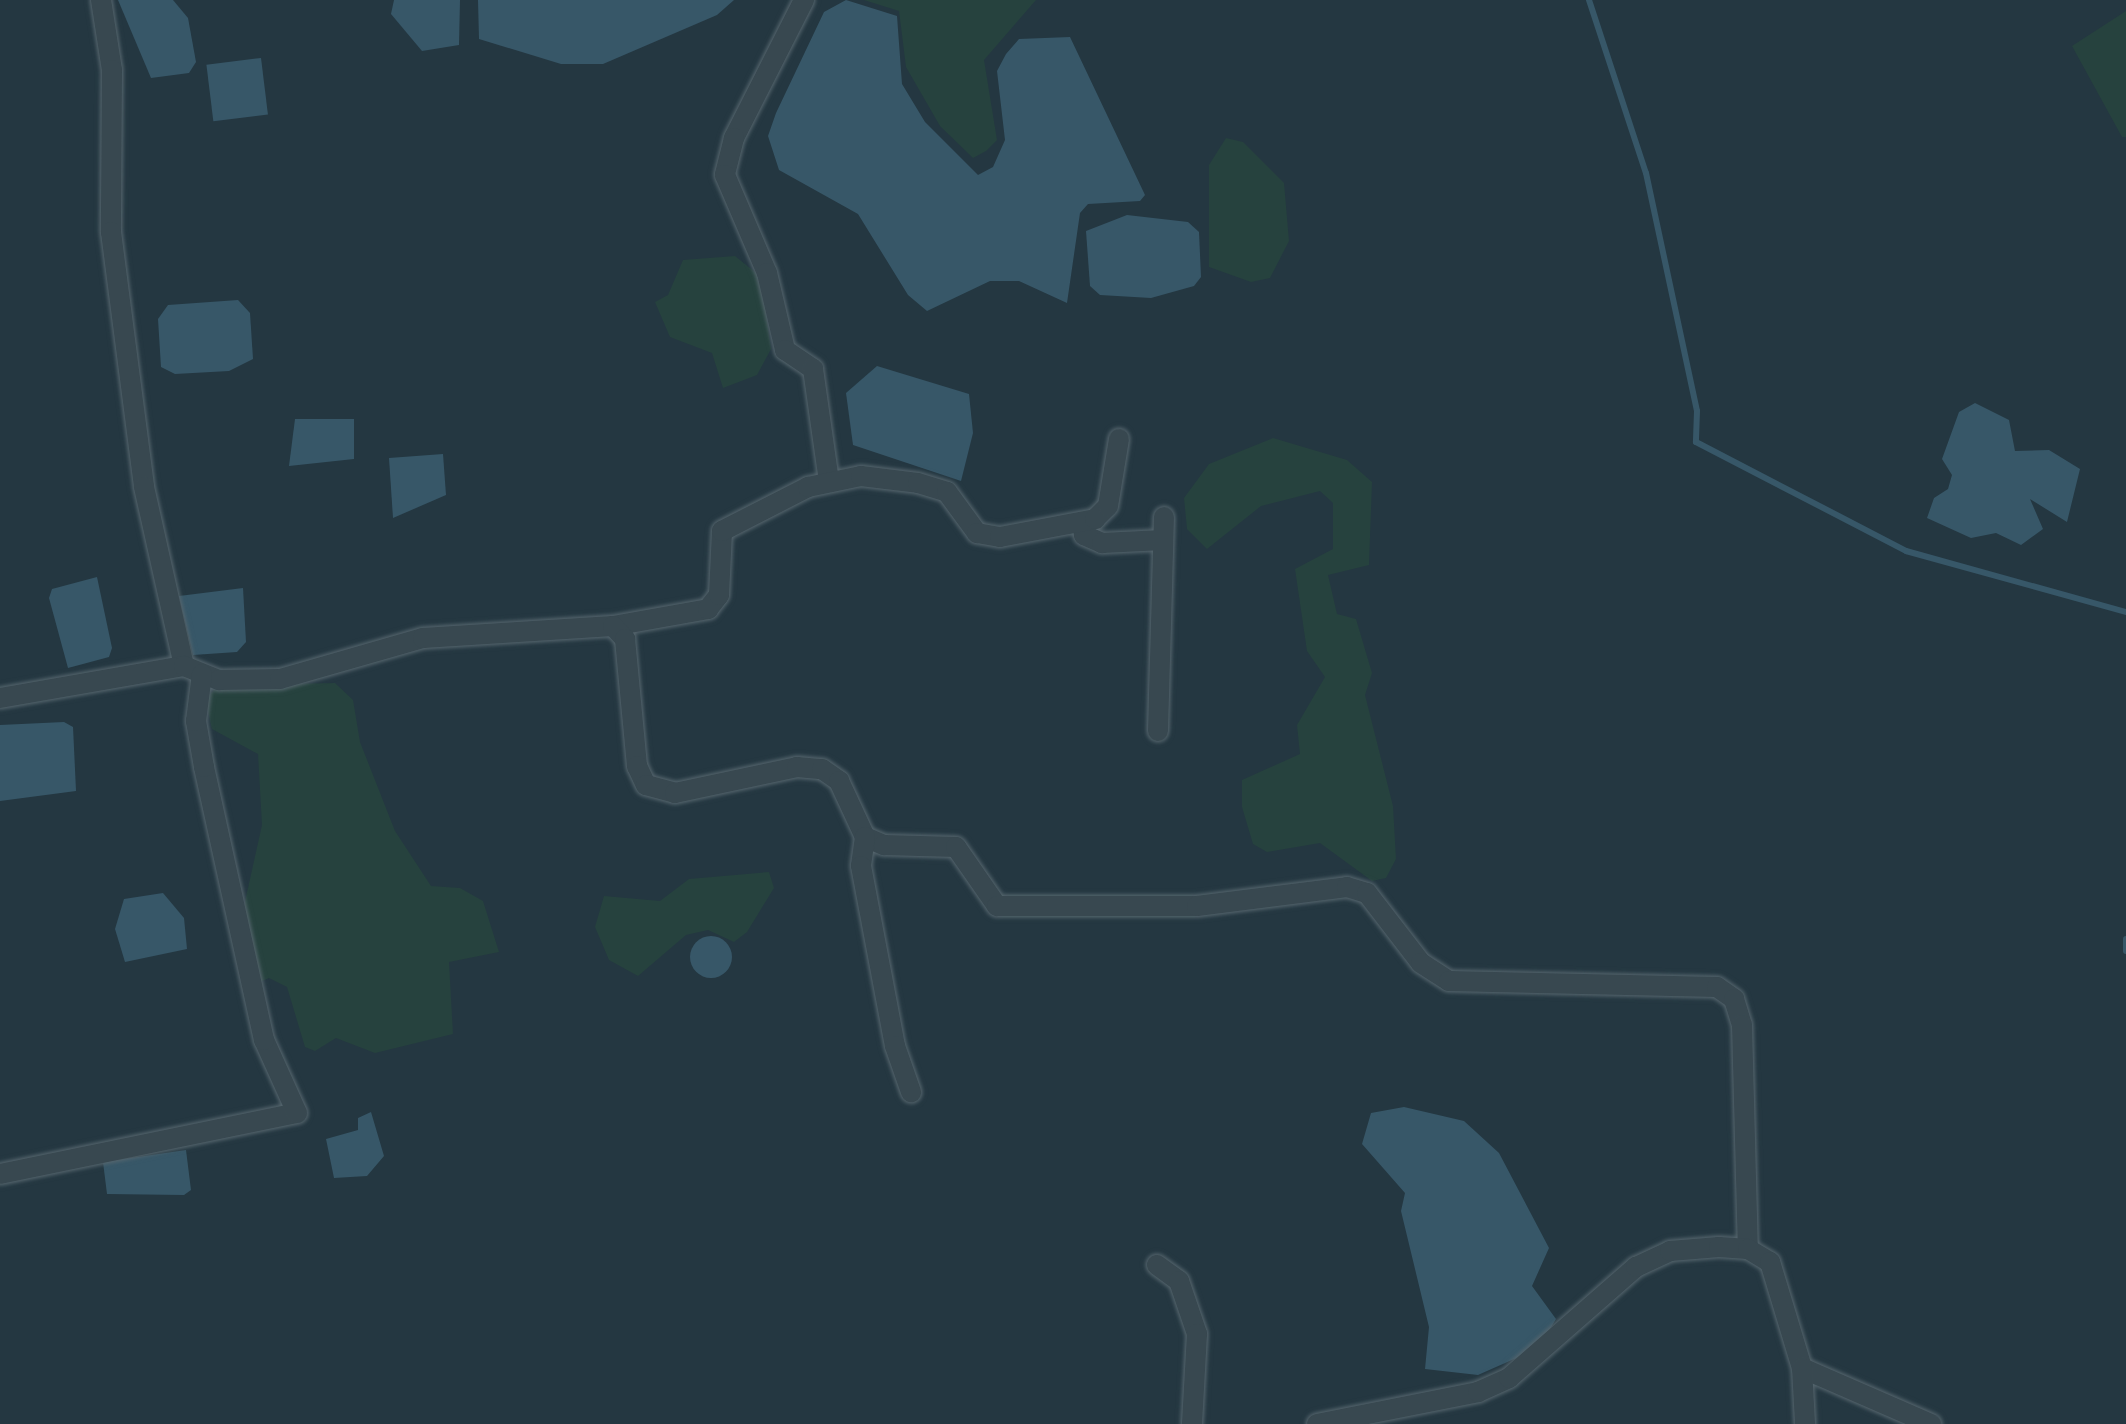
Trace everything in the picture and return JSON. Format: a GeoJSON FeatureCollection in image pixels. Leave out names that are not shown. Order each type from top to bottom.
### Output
{"type":"FeatureCollection","features":[{"type":"Feature","properties":{"kind":"street"},"geometry":{"type":"LineString","coordinates":[[0,1174],[297,1113],[264,1040],[227,842],[204,767],[196,721],[193,670],[144,487],[111,232],[112,70],[101,0]]}},
{"type":"Feature","properties":{"kind":"street"},"geometry":{"type":"LineString","coordinates":[[804,0],[734,138],[725,175],[767,273],[785,350],[813,369],[829,482]]}},
{"type":"Feature","properties":{"kind":"street"},"geometry":{"type":"LineString","coordinates":[[0,698],[193,670],[280,679],[423,638],[613,626],[708,609],[719,595],[722,531],[766,514],[790,493],[861,476],[918,483],[947,492],[977,533],[1000,537],[1082,522],[1108,506],[1119,439]]}},
{"type":"Feature","properties":{"kind":"street"},"geometry":{"type":"LineString","coordinates":[[1158,731],[1164,517]]}},
{"type":"Feature","properties":{"kind":"street"},"geometry":{"type":"LineString","coordinates":[[1082,522],[1084,535],[1102,543],[1163,540]]}},
{"type":"Feature","properties":{"kind":"street"},"geometry":{"type":"LineString","coordinates":[[613,626],[625,639],[637,766],[646,785],[675,793],[822,769],[839,781],[865,837],[861,866],[895,1046],[911,1092]]}},
{"type":"Feature","properties":{"kind":"street"},"geometry":{"type":"LineString","coordinates":[[865,837],[884,845],[956,847],[984,894],[1006,909],[1112,901],[1197,906],[1347,887],[1367,893],[1421,963],[1449,981],[1717,987],[1734,999],[1742,1025],[1748,1249]]}},
{"type":"Feature","properties":{"kind":"street"},"geometry":{"type":"LineString","coordinates":[[1317,1424],[1478,1392],[1532,1364],[1623,1278],[1656,1256],[1748,1249],[1770,1262],[1802,1368],[1805,1424]]}},
{"type":"Feature","properties":{"kind":"street"},"geometry":{"type":"LineString","coordinates":[[1157,1265],[1179,1281],[1197,1334],[1192,1424]]}},
{"type":"Feature","properties":{"kind":"street"},"geometry":{"type":"LineString","coordinates":[[1802,1368],[1931,1424]]}},
{"type":"Feature","properties":{"kind":"green space"},"geometry":{"type":"Polygon","coordinates":[[[864,0],[1036,0],[984,60],[997,140],[986,151],[973,158],[940,126],[906,67],[899,11],[864,0]]]}},
{"type":"Feature","properties":{"kind":"green space"},"geometry":{"type":"Polygon","coordinates":[[[2126,11],[2126,137],[2122,137],[2072,46],[2126,11]]]}},
{"type":"Feature","properties":{"kind":"green space"},"geometry":{"type":"Polygon","coordinates":[[[1226,138],[1243,142],[1284,183],[1289,241],[1270,278],[1251,282],[1209,267],[1209,165],[1226,138]]]}},
{"type":"Feature","properties":{"kind":"green space"},"geometry":{"type":"Polygon","coordinates":[[[735,256],[761,277],[771,349],[757,375],[723,388],[712,353],[670,337],[655,302],[668,295],[683,260],[735,256]]]}},
{"type":"Feature","properties":{"kind":"green space"},"geometry":{"type":"Polygon","coordinates":[[[1273,438],[1347,460],[1372,482],[1369,565],[1328,575],[1337,614],[1356,619],[1372,673],[1365,695],[1393,806],[1396,859],[1386,878],[1372,881],[1320,843],[1267,852],[1253,844],[1242,807],[1242,780],[1300,754],[1297,725],[1325,677],[1307,651],[1295,569],[1333,549],[1333,503],[1320,491],[1261,506],[1207,549],[1187,529],[1184,498],[1209,464],[1273,438]]]}},
{"type":"Feature","properties":{"kind":"green space"},"geometry":{"type":"Polygon","coordinates":[[[335,683],[353,700],[360,742],[395,831],[431,886],[460,888],[483,901],[499,952],[449,962],[453,1034],[375,1053],[336,1038],[315,1051],[305,1047],[287,987],[269,978],[248,987],[242,915],[262,825],[258,754],[212,729],[205,699],[219,685],[335,683]]]}},
{"type":"Feature","properties":{"kind":"green space"},"geometry":{"type":"Polygon","coordinates":[[[769,872],[774,888],[747,932],[734,942],[708,930],[686,935],[638,976],[609,960],[595,927],[604,896],[660,901],[689,879],[769,872]]]}},
{"type":"Feature","properties":{"kind":"water"},"geometry":{"type":"Polygon","coordinates":[[[118,0],[173,0],[188,18],[196,62],[189,73],[151,78],[118,0]]]}},
{"type":"Feature","properties":{"kind":"water"},"geometry":{"type":"Polygon","coordinates":[[[394,0],[460,0],[459,45],[422,51],[391,14],[394,0]]]}},
{"type":"Feature","properties":{"kind":"water"},"geometry":{"type":"Polygon","coordinates":[[[478,0],[734,0],[717,15],[603,64],[561,64],[479,39],[478,0]]]}},
{"type":"Feature","properties":{"kind":"water"},"geometry":{"type":"Polygon","coordinates":[[[846,0],[897,16],[902,84],[925,122],[978,175],[993,167],[1005,140],[997,71],[1006,54],[1019,39],[1070,37],[1145,195],[1140,201],[1088,204],[1080,213],[1067,303],[1019,281],[990,281],[927,311],[908,295],[858,214],[779,170],[768,136],[776,113],[824,12],[846,0]]]}},
{"type":"Feature","properties":{"kind":"water"},"geometry":{"type":"Polygon","coordinates":[[[261,58],[268,115],[213,121],[206,65],[261,58]]]}},
{"type":"Feature","properties":{"kind":"water"},"geometry":{"type":"Polygon","coordinates":[[[1127,215],[1188,222],[1199,232],[1201,277],[1194,286],[1151,298],[1100,295],[1090,286],[1086,231],[1127,215]]]}},
{"type":"Feature","properties":{"kind":"water"},"geometry":{"type":"Polygon","coordinates":[[[238,300],[250,313],[253,359],[229,371],[175,374],[161,367],[158,319],[168,305],[238,300]]]}},
{"type":"Feature","properties":{"kind":"water"},"geometry":{"type":"Polygon","coordinates":[[[877,366],[969,394],[973,433],[961,481],[853,445],[846,393],[877,366]]]}},
{"type":"Feature","properties":{"kind":"water"},"geometry":{"type":"Polygon","coordinates":[[[1975,403],[2009,420],[2015,451],[2049,450],[2080,469],[2067,522],[2030,499],[2043,529],[2021,545],[1996,533],[1971,538],[1927,518],[1934,498],[1948,489],[1952,475],[1942,459],[1959,412],[1975,403]]]}},
{"type":"Feature","properties":{"kind":"water"},"geometry":{"type":"Polygon","coordinates":[[[295,419],[354,419],[354,459],[289,466],[295,419]]]}},
{"type":"Feature","properties":{"kind":"water"},"geometry":{"type":"Polygon","coordinates":[[[443,454],[446,495],[393,518],[389,458],[443,454]]]}},
{"type":"Feature","properties":{"kind":"water"},"geometry":{"type":"Polygon","coordinates":[[[97,577],[112,648],[109,657],[68,668],[49,598],[52,589],[97,577]]]}},
{"type":"Feature","properties":{"kind":"water"},"geometry":{"type":"Polygon","coordinates":[[[243,588],[246,642],[237,652],[193,655],[179,596],[243,588]]]}},
{"type":"Feature","properties":{"kind":"water"},"geometry":{"type":"Polygon","coordinates":[[[64,722],[73,727],[76,791],[0,801],[0,725],[64,722]]]}},
{"type":"Feature","properties":{"kind":"water"},"geometry":{"type":"Polygon","coordinates":[[[163,893],[184,918],[187,949],[125,962],[115,929],[124,899],[163,893]]]}},
{"type":"Feature","properties":{"kind":"water"},"geometry":{"type":"Polygon","coordinates":[[[711,936],[726,942],[732,957],[726,972],[711,978],[696,972],[690,957],[696,942],[711,936]]]}},
{"type":"Feature","properties":{"kind":"water"},"geometry":{"type":"Polygon","coordinates":[[[1404,1107],[1464,1121],[1499,1153],[1549,1248],[1532,1286],[1556,1319],[1550,1329],[1521,1356],[1478,1375],[1425,1369],[1429,1327],[1401,1211],[1405,1193],[1362,1144],[1371,1113],[1404,1107]]]}},
{"type":"Feature","properties":{"kind":"water"},"geometry":{"type":"Polygon","coordinates":[[[371,1112],[384,1156],[367,1176],[334,1178],[326,1139],[358,1130],[358,1118],[371,1112]]]}},
{"type":"Feature","properties":{"kind":"water"},"geometry":{"type":"Polygon","coordinates":[[[186,1150],[191,1190],[184,1195],[107,1194],[103,1162],[186,1150]]]}},
{"type":"Feature","properties":{"kind":"waterway"},"geometry":{"type":"LineString","coordinates":[[1589,0],[1646,173],[1697,411],[1696,442],[1906,551],[2126,612]]}},
{"type":"Feature","properties":{"kind":"waterway"},"geometry":{"type":"LineString","coordinates":[[2126,939],[2126,951]]}}]}
